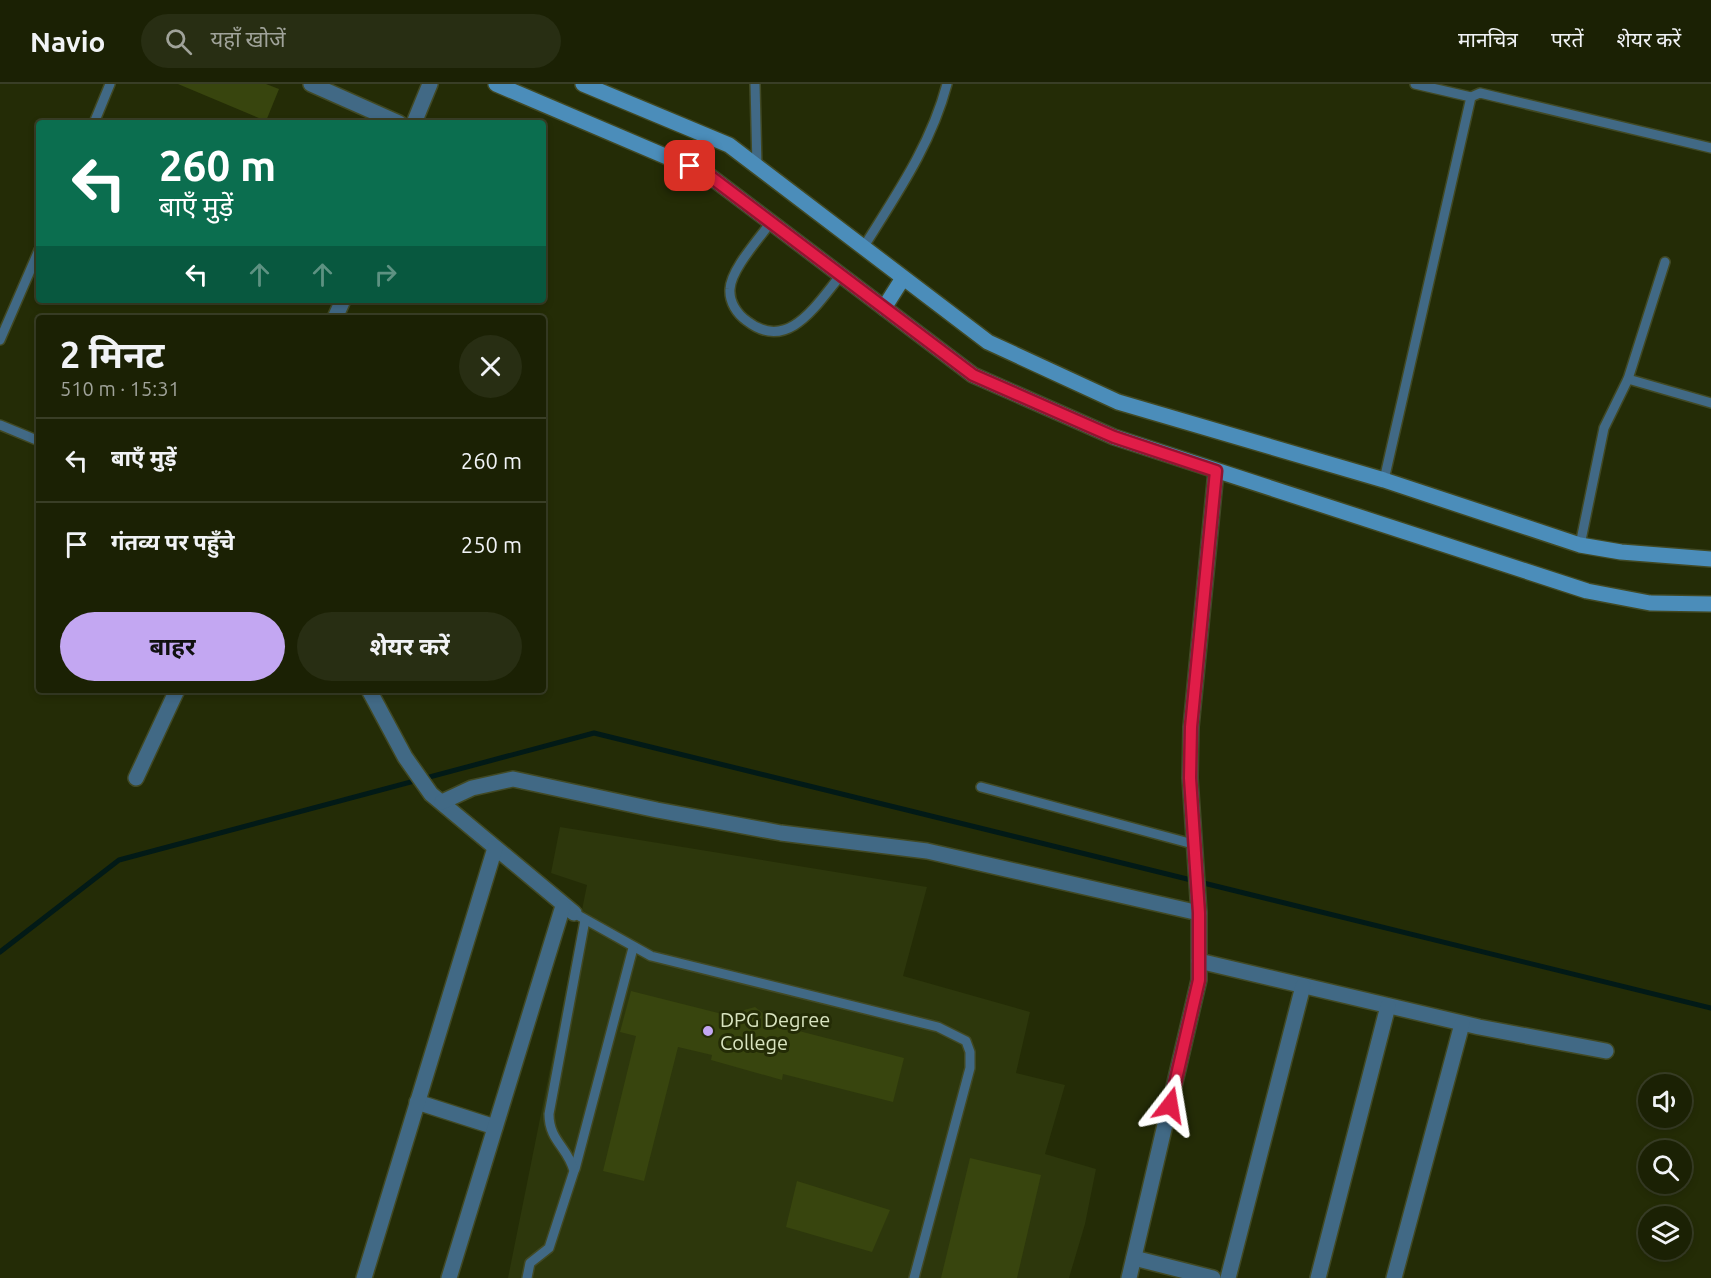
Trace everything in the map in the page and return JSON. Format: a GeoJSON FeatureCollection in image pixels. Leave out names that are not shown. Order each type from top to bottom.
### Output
{"type":"FeatureCollection","features":[{"type":"Feature","properties":{"kind":"main road"},"geometry":{"type":"LineString","coordinates":[[496,84],[707,174],[973,375],[1114,437],[1587,591],[1650,603],[1711,604]]}},
{"type":"Feature","properties":{"kind":"main road"},"geometry":{"type":"LineString","coordinates":[[583,84],[729,146],[988,342],[1118,402],[1384,480],[1580,544],[1621,552],[1711,559]]}},
{"type":"Feature","properties":{"kind":"main road"},"geometry":{"type":"LineString","coordinates":[[884,308],[903,278]]}},
{"type":"Feature","properties":{"kind":"street"},"geometry":{"type":"LineString","coordinates":[[311,84],[392,120]]}},
{"type":"Feature","properties":{"kind":"street"},"geometry":{"type":"LineString","coordinates":[[415,120],[430,84]]}},
{"type":"Feature","properties":{"kind":"street"},"geometry":{"type":"LineString","coordinates":[[1129,1278],[1199,980],[1199,913],[1194,866],[1190,778],[1191,727],[1216,471]]}},
{"type":"Feature","properties":{"kind":"street"},"geometry":{"type":"LineString","coordinates":[[136,777],[176,693]]}},
{"type":"Feature","properties":{"kind":"street"},"geometry":{"type":"LineString","coordinates":[[371,693],[405,757],[436,798],[574,913],[495,1127],[449,1278]]}},
{"type":"Feature","properties":{"kind":"street"},"geometry":{"type":"LineString","coordinates":[[436,798],[513,779],[657,810],[782,833],[927,851],[1199,913]]}},
{"type":"Feature","properties":{"kind":"street"},"geometry":{"type":"LineString","coordinates":[[364,1278],[495,848]]}},
{"type":"Feature","properties":{"kind":"street"},"geometry":{"type":"LineString","coordinates":[[1199,961],[1462,1024],[1606,1051]]}},
{"type":"Feature","properties":{"kind":"street"},"geometry":{"type":"LineString","coordinates":[[1228,1278],[1303,986]]}},
{"type":"Feature","properties":{"kind":"street"},"geometry":{"type":"LineString","coordinates":[[1318,1278],[1388,1006]]}},
{"type":"Feature","properties":{"kind":"street"},"geometry":{"type":"LineString","coordinates":[[1394,1278],[1462,1024]]}},
{"type":"Feature","properties":{"kind":"street"},"geometry":{"type":"LineString","coordinates":[[417,1102],[495,1127]]}},
{"type":"Feature","properties":{"kind":"street"},"geometry":{"type":"LineString","coordinates":[[1134,1258],[1213,1278]]}},
{"type":"Feature","properties":{"kind":"lane"},"geometry":{"type":"LineString","coordinates":[[95,120],[110,84]]}},
{"type":"Feature","properties":{"kind":"lane"},"geometry":{"type":"LineString","coordinates":[[755,84],[757,167]]}},
{"type":"Feature","properties":{"kind":"lane"},"geometry":{"type":"LineString","coordinates":[[863,248],[923,153],[935,124],[947,84]]}},
{"type":"Feature","properties":{"kind":"lane"},"geometry":{"type":"LineString","coordinates":[[1415,84],[1473,96],[1480,93],[1711,148]]}},
{"type":"Feature","properties":{"kind":"lane"},"geometry":{"type":"LineString","coordinates":[[1384,480],[1477,84]]}},
{"type":"Feature","properties":{"kind":"lane"},"geometry":{"type":"LineString","coordinates":[[771,222],[736,271],[730,289],[733,304],[739,315],[757,329],[770,334],[791,328],[805,318],[841,275]]}},
{"type":"Feature","properties":{"kind":"lane"},"geometry":{"type":"LineString","coordinates":[[0,340],[36,257]]}},
{"type":"Feature","properties":{"kind":"lane"},"geometry":{"type":"LineString","coordinates":[[1580,544],[1601,437],[1628,379],[1665,262]]}},
{"type":"Feature","properties":{"kind":"lane"},"geometry":{"type":"LineString","coordinates":[[1628,379],[1711,403]]}},
{"type":"Feature","properties":{"kind":"lane"},"geometry":{"type":"LineString","coordinates":[[0,425],[36,440]]}},
{"type":"Feature","properties":{"kind":"lane"},"geometry":{"type":"LineString","coordinates":[[981,787],[1193,844]]}},
{"type":"Feature","properties":{"kind":"lane"},"geometry":{"type":"LineString","coordinates":[[574,1171],[571,1159],[550,1133],[549,1114],[574,913],[651,956],[938,1027],[966,1041],[970,1052],[970,1068],[914,1278]]}},
{"type":"Feature","properties":{"kind":"lane"},"geometry":{"type":"LineString","coordinates":[[527,1278],[531,1263],[549,1248],[574,1171],[633,948]]}},
{"type":"Feature","properties":{"kind":"shaded area","name":"DPG Degree College"},"geometry":{"type":"Polygon","coordinates":[[[560,827],[927,887],[903,976],[1030,1012],[1016,1073],[1065,1085],[1045,1154],[1096,1169],[1085,1224],[1069,1278],[508,1278],[587,885],[551,873],[560,827]]]}},
{"type":"Feature","properties":{"kind":"building"},"geometry":{"type":"Polygon","coordinates":[[[178,84],[266,84],[279,89],[266,120],[178,84]]]}},
{"type":"Feature","properties":{"kind":"building"},"geometry":{"type":"Polygon","coordinates":[[[631,991],[742,1019],[744,1010],[755,1007],[764,1014],[764,1022],[904,1058],[893,1102],[783,1074],[782,1080],[711,1060],[712,1055],[678,1047],[644,1181],[603,1171],[636,1036],[620,1032],[631,991]]]}},
{"type":"Feature","properties":{"kind":"building"},"geometry":{"type":"Polygon","coordinates":[[[970,1158],[1041,1175],[1017,1278],[941,1278],[970,1158]]]}},
{"type":"Feature","properties":{"kind":"building"},"geometry":{"type":"Polygon","coordinates":[[[797,1181],[890,1210],[872,1252],[786,1227],[797,1181]]]}},
{"type":"Feature","properties":{"kind":"waterway"},"geometry":{"type":"LineString","coordinates":[[0,952],[119,860],[594,733],[1711,1008]]}},
{"type":"Feature","properties":{"kind":"place","name":"DPG Degree College"},"geometry":{"type":"Point","coordinates":[708,1031]}},
{"type":"Feature","properties":{"kind":"route"},"geometry":{"type":"LineString","coordinates":[[690,166],[707,174],[973,375],[1114,437],[1216,471],[1191,727],[1190,778],[1194,866],[1199,913],[1199,980],[1170,1105]]}}]}
